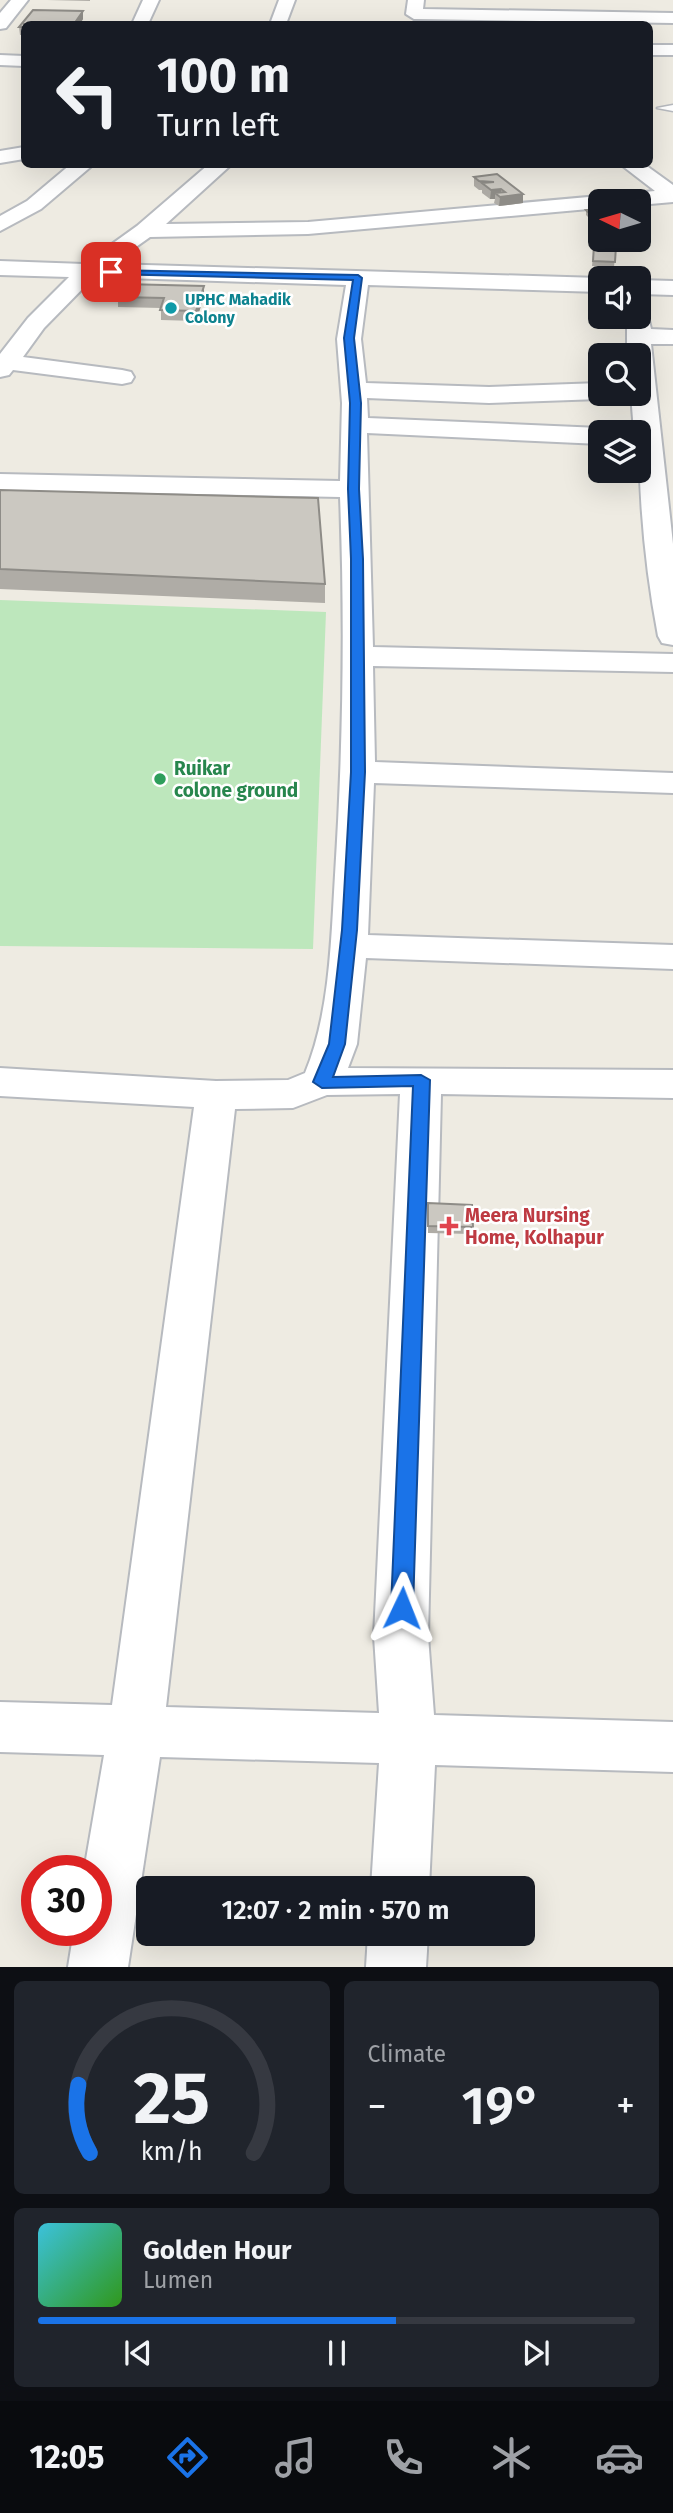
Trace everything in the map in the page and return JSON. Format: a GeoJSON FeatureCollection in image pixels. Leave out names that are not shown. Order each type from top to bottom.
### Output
{"type":"FeatureCollection","features":[{"type":"Feature","properties":{"kind":"street"},"geometry":{"type":"LineString","coordinates":[[0,24],[20,0]]}},
{"type":"Feature","properties":{"kind":"street"},"geometry":{"type":"LineString","coordinates":[[142,21],[151,0]]}},
{"type":"Feature","properties":{"kind":"street"},"geometry":{"type":"LineString","coordinates":[[279,21],[287,0]]}},
{"type":"Feature","properties":{"kind":"street"},"geometry":{"type":"LineString","coordinates":[[414,13],[555,8],[673,18]]}},
{"type":"Feature","properties":{"kind":"street"},"geometry":{"type":"LineString","coordinates":[[653,50],[673,50]]}},
{"type":"Feature","properties":{"kind":"street"},"geometry":{"type":"LineString","coordinates":[[0,60],[21,61]]}},
{"type":"Feature","properties":{"kind":"street"},"geometry":{"type":"LineString","coordinates":[[653,66],[673,67]]}},
{"type":"Feature","properties":{"kind":"street"},"geometry":{"type":"LineString","coordinates":[[0,157],[21,154]]}},
{"type":"Feature","properties":{"kind":"street"},"geometry":{"type":"LineString","coordinates":[[0,225],[34,205],[80,168]]}},
{"type":"Feature","properties":{"kind":"street"},"geometry":{"type":"LineString","coordinates":[[3,365],[36,323],[87,272],[145,231],[217,168]]}},
{"type":"Feature","properties":{"kind":"street"},"geometry":{"type":"LineString","coordinates":[[636,168],[673,195]]}},
{"type":"Feature","properties":{"kind":"street"},"geometry":{"type":"LineString","coordinates":[[651,197],[673,195]]}},
{"type":"Feature","properties":{"kind":"street"},"geometry":{"type":"LineString","coordinates":[[0,197],[34,205]]}},
{"type":"Feature","properties":{"kind":"street"},"geometry":{"type":"LineString","coordinates":[[145,231],[308,228],[588,203]]}},
{"type":"Feature","properties":{"kind":"street"},"geometry":{"type":"LineString","coordinates":[[0,268],[588,285]]}},
{"type":"Feature","properties":{"kind":"street"},"geometry":{"type":"LineString","coordinates":[[322,1082],[337,1044],[348,946],[358,772],[353,489],[355,425],[349,338],[358,278]]}},
{"type":"Feature","properties":{"kind":"street"},"geometry":{"type":"LineString","coordinates":[[651,287],[673,288]]}},
{"type":"Feature","properties":{"kind":"street"},"geometry":{"type":"LineString","coordinates":[[648,329],[673,337]]}},
{"type":"Feature","properties":{"kind":"street"},"geometry":{"type":"LineString","coordinates":[[3,365],[122,377]]}},
{"type":"Feature","properties":{"kind":"street"},"geometry":{"type":"LineString","coordinates":[[354,390],[489,395],[588,391]]}},
{"type":"Feature","properties":{"kind":"street"},"geometry":{"type":"LineString","coordinates":[[650,406],[666,537],[663,586],[673,636]]}},
{"type":"Feature","properties":{"kind":"street"},"geometry":{"type":"LineString","coordinates":[[355,425],[588,435]]}},
{"type":"Feature","properties":{"kind":"street"},"geometry":{"type":"LineString","coordinates":[[0,482],[353,489]]}},
{"type":"Feature","properties":{"kind":"street"},"geometry":{"type":"LineString","coordinates":[[358,656],[673,663]]}},
{"type":"Feature","properties":{"kind":"street"},"geometry":{"type":"LineString","coordinates":[[358,772],[673,783]]}},
{"type":"Feature","properties":{"kind":"street"},"geometry":{"type":"LineString","coordinates":[[348,946],[673,957]]}},
{"type":"Feature","properties":{"kind":"street"},"geometry":{"type":"LineString","coordinates":[[401,1876],[408,1741],[401,1636],[421,1080]]}},
{"type":"Feature","properties":{"kind":"street"},"geometry":{"type":"LineString","coordinates":[[0,1083],[216,1095],[293,1094],[322,1082],[421,1080],[673,1084]]}},
{"type":"Feature","properties":{"kind":"street"},"geometry":{"type":"LineString","coordinates":[[98,1967],[136,1731],[216,1095]]}},
{"type":"Feature","properties":{"kind":"street"},"geometry":{"type":"LineString","coordinates":[[0,1727],[673,1748]]}},
{"type":"Feature","properties":{"kind":"street"},"geometry":{"type":"LineString","coordinates":[[396,1967],[397,1946]]}},
{"type":"Feature","properties":{"kind":"green space","name":"Ruikar colone ground"},"geometry":{"type":"Polygon","coordinates":[[[0,600],[326,612],[313,949],[0,946],[0,600]]]}},
{"type":"Feature","properties":{"kind":"building"},"geometry":{"type":"Polygon","coordinates":[[[33,10],[83,11],[76,21],[24,21],[33,10]]]}},
{"type":"Feature","properties":{"kind":"building"},"geometry":{"type":"Polygon","coordinates":[[[497,174],[523,194],[500,197],[495,193],[505,192],[501,189],[491,190],[482,183],[494,182],[479,181],[474,177],[497,174]]]}},
{"type":"Feature","properties":{"kind":"building"},"geometry":{"type":"Polygon","coordinates":[[[594,252],[616,252],[615,262],[593,261],[594,252]]]}},
{"type":"Feature","properties":{"kind":"building"},"geometry":{"type":"Polygon","coordinates":[[[123,284],[204,286],[196,311],[160,310],[164,298],[118,297],[123,284]]]}},
{"type":"Feature","properties":{"kind":"building"},"geometry":{"type":"Polygon","coordinates":[[[0,490],[318,498],[325,584],[0,569],[0,490]]]}},
{"type":"Feature","properties":{"kind":"building"},"geometry":{"type":"Polygon","coordinates":[[[428,1203],[472,1205],[473,1227],[428,1226],[428,1203]]]}},
{"type":"Feature","properties":{"kind":"place","name":"UPHC Mahadik Colony"},"geometry":{"type":"Point","coordinates":[171,308]}},
{"type":"Feature","properties":{"kind":"place","name":"Ruikar colone ground"},"geometry":{"type":"Point","coordinates":[160,779]}},
{"type":"Feature","properties":{"kind":"place","name":"Meera Nursing Home, Kolhapur"},"geometry":{"type":"Point","coordinates":[449,1226]}},
{"type":"Feature","properties":{"kind":"route"},"geometry":{"type":"LineString","coordinates":[[111,272],[358,278],[349,338],[355,403],[353,489],[357,559],[358,772],[350,930],[337,1044],[322,1082],[421,1080],[402,1608]]}}]}
